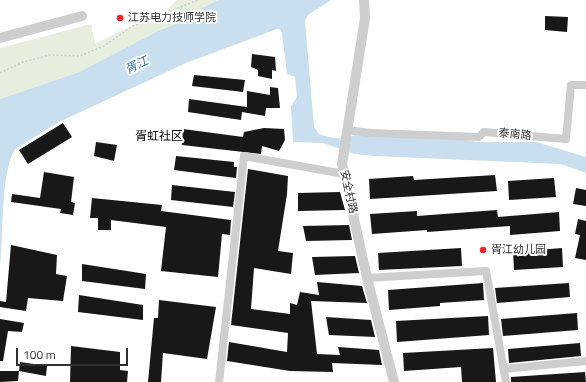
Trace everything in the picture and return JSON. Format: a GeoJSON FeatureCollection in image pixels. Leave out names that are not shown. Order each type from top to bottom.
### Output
{"type":"FeatureCollection","features":[{"type":"Feature","properties":{"kind":"street","name":"安全村路"},"geometry":{"type":"LineString","coordinates":[[364,0],[365,18],[343,154],[344,174],[394,382]]}},
{"type":"Feature","properties":{"kind":"street"},"geometry":{"type":"LineString","coordinates":[[0,38],[82,16]]}},
{"type":"Feature","properties":{"kind":"street","name":"泰南路"},"geometry":{"type":"LineString","coordinates":[[346,133],[479,137],[484,132],[566,139],[571,85],[586,85]]}},
{"type":"Feature","properties":{"kind":"street"},"geometry":{"type":"LineString","coordinates":[[219,382],[244,156],[344,174]]}},
{"type":"Feature","properties":{"kind":"street"},"geometry":{"type":"LineString","coordinates":[[368,278],[486,271],[506,382]]}},
{"type":"Feature","properties":{"kind":"street"},"geometry":{"type":"LineString","coordinates":[[504,369],[586,361]]}},
{"type":"Feature","properties":{"kind":"path"},"geometry":{"type":"LineString","coordinates":[[0,73],[23,62],[50,56],[80,56],[104,46],[131,28],[198,0]]}},
{"type":"Feature","properties":{"kind":"green space"},"geometry":{"type":"Polygon","coordinates":[[[177,0],[218,0],[202,8],[199,15],[160,30],[79,72],[0,99],[0,48],[91,24],[95,44],[125,29],[163,13],[177,0]]]}},
{"type":"Feature","properties":{"kind":"water","name":"胥江"},"geometry":{"type":"Polygon","coordinates":[[[218,0],[331,0],[308,15],[305,21],[314,127],[319,134],[337,138],[347,138],[355,135],[465,140],[476,142],[536,142],[586,157],[586,173],[561,164],[374,156],[355,154],[323,143],[293,142],[291,106],[297,97],[295,77],[287,74],[282,34],[280,29],[277,29],[186,63],[59,122],[15,149],[10,160],[5,188],[0,265],[0,99],[79,72],[160,30],[199,15],[202,8],[218,0]]]}},
{"type":"Feature","properties":{"kind":"building"},"geometry":{"type":"Polygon","coordinates":[[[545,16],[568,17],[567,32],[545,30],[545,16]]]}},
{"type":"Feature","properties":{"kind":"building"},"geometry":{"type":"Polygon","coordinates":[[[252,54],[275,57],[276,71],[272,70],[272,79],[258,76],[258,70],[251,67],[252,54]]]}},
{"type":"Feature","properties":{"kind":"building"},"geometry":{"type":"Polygon","coordinates":[[[194,75],[245,80],[243,92],[192,86],[194,75]]]}},
{"type":"Feature","properties":{"kind":"building"},"geometry":{"type":"Polygon","coordinates":[[[270,87],[278,88],[280,108],[266,108],[265,116],[242,112],[241,120],[188,112],[189,99],[247,107],[247,91],[270,95],[270,87]]]}},
{"type":"Feature","properties":{"kind":"building"},"geometry":{"type":"Polygon","coordinates":[[[63,123],[72,137],[28,164],[19,150],[63,123]]]}},
{"type":"Feature","properties":{"kind":"building"},"geometry":{"type":"Polygon","coordinates":[[[264,128],[284,129],[285,140],[279,151],[262,146],[261,154],[182,145],[183,129],[243,137],[244,132],[264,128]]]}},
{"type":"Feature","properties":{"kind":"building"},"geometry":{"type":"Polygon","coordinates":[[[96,142],[117,145],[114,161],[94,156],[96,142]]]}},
{"type":"Feature","properties":{"kind":"building"},"geometry":{"type":"Polygon","coordinates":[[[176,156],[234,162],[234,167],[237,167],[236,178],[174,170],[176,156]]]}},
{"type":"Feature","properties":{"kind":"building"},"geometry":{"type":"Polygon","coordinates":[[[248,169],[288,176],[287,194],[278,251],[293,253],[291,274],[254,268],[251,309],[290,314],[290,303],[297,305],[300,292],[319,295],[317,282],[362,286],[367,303],[311,301],[317,354],[340,355],[338,347],[379,350],[382,365],[332,363],[333,372],[290,371],[227,361],[229,342],[287,352],[288,333],[231,325],[248,169]]]}},
{"type":"Feature","properties":{"kind":"building"},"geometry":{"type":"Polygon","coordinates":[[[44,172],[74,177],[71,202],[75,203],[73,215],[60,213],[61,209],[11,202],[12,194],[40,198],[44,172]]]}},
{"type":"Feature","properties":{"kind":"building"},"geometry":{"type":"Polygon","coordinates":[[[495,175],[497,191],[370,199],[369,179],[413,176],[414,180],[495,175]]]}},
{"type":"Feature","properties":{"kind":"building"},"geometry":{"type":"Polygon","coordinates":[[[554,178],[556,197],[509,200],[508,181],[554,178]]]}},
{"type":"Feature","properties":{"kind":"building"},"geometry":{"type":"Polygon","coordinates":[[[172,185],[235,192],[233,207],[171,200],[172,185]]]}},
{"type":"Feature","properties":{"kind":"building"},"geometry":{"type":"Polygon","coordinates":[[[576,188],[586,190],[586,206],[573,204],[576,188]]]}},
{"type":"Feature","properties":{"kind":"building"},"geometry":{"type":"Polygon","coordinates":[[[340,192],[345,210],[298,211],[298,193],[340,192]]]}},
{"type":"Feature","properties":{"kind":"building"},"geometry":{"type":"Polygon","coordinates":[[[92,198],[162,205],[161,211],[231,220],[230,235],[222,234],[218,277],[161,271],[166,227],[111,220],[111,230],[98,230],[98,218],[90,218],[92,198]]]}},
{"type":"Feature","properties":{"kind":"building"},"geometry":{"type":"Polygon","coordinates":[[[497,210],[498,217],[559,212],[560,231],[510,235],[510,226],[372,234],[370,214],[417,211],[417,216],[497,210]]]}},
{"type":"Feature","properties":{"kind":"building"},"geometry":{"type":"Polygon","coordinates":[[[578,219],[586,221],[586,260],[575,258],[580,235],[575,234],[578,219]]]}},
{"type":"Feature","properties":{"kind":"building"},"geometry":{"type":"Polygon","coordinates":[[[349,225],[352,240],[306,241],[303,226],[349,225]]]}},
{"type":"Feature","properties":{"kind":"building"},"geometry":{"type":"Polygon","coordinates":[[[11,245],[57,255],[56,274],[67,276],[63,301],[28,298],[26,311],[0,307],[0,301],[6,302],[11,245]]]}},
{"type":"Feature","properties":{"kind":"building"},"geometry":{"type":"Polygon","coordinates":[[[461,248],[462,266],[379,270],[378,253],[461,248]]]}},
{"type":"Feature","properties":{"kind":"building"},"geometry":{"type":"Polygon","coordinates":[[[562,248],[563,267],[514,270],[513,252],[562,248]]]}},
{"type":"Feature","properties":{"kind":"building"},"geometry":{"type":"Polygon","coordinates":[[[355,256],[359,273],[315,275],[312,257],[355,256]]]}},
{"type":"Feature","properties":{"kind":"building"},"geometry":{"type":"Polygon","coordinates":[[[82,264],[146,274],[145,289],[82,281],[82,264]]]}},
{"type":"Feature","properties":{"kind":"building"},"geometry":{"type":"Polygon","coordinates":[[[483,283],[484,300],[440,303],[440,306],[389,310],[388,290],[483,283]]]}},
{"type":"Feature","properties":{"kind":"building"},"geometry":{"type":"Polygon","coordinates":[[[569,283],[570,297],[497,303],[495,288],[569,283]]]}},
{"type":"Feature","properties":{"kind":"building"},"geometry":{"type":"Polygon","coordinates":[[[79,295],[143,305],[143,320],[78,312],[79,295]]]}},
{"type":"Feature","properties":{"kind":"building"},"geometry":{"type":"Polygon","coordinates":[[[159,300],[216,307],[207,359],[163,353],[161,382],[148,382],[154,318],[158,318],[159,300]]]}},
{"type":"Feature","properties":{"kind":"building"},"geometry":{"type":"Polygon","coordinates":[[[577,313],[578,330],[503,336],[501,319],[577,313]]]}},
{"type":"Feature","properties":{"kind":"building"},"geometry":{"type":"Polygon","coordinates":[[[488,316],[489,335],[397,342],[396,321],[488,316]]]}},
{"type":"Feature","properties":{"kind":"building"},"geometry":{"type":"Polygon","coordinates":[[[326,317],[371,320],[375,337],[329,335],[326,317]]]}},
{"type":"Feature","properties":{"kind":"building"},"geometry":{"type":"Polygon","coordinates":[[[0,319],[24,323],[22,332],[8,331],[3,361],[0,361],[0,319]]]}},
{"type":"Feature","properties":{"kind":"building"},"geometry":{"type":"Polygon","coordinates":[[[580,343],[581,356],[509,363],[508,349],[580,343]]]}},
{"type":"Feature","properties":{"kind":"building"},"geometry":{"type":"Polygon","coordinates":[[[71,346],[120,352],[120,370],[128,371],[127,382],[70,382],[71,346]]]}},
{"type":"Feature","properties":{"kind":"building"},"geometry":{"type":"Polygon","coordinates":[[[493,348],[496,382],[462,382],[461,367],[404,371],[403,353],[493,348]]]}},
{"type":"Feature","properties":{"kind":"building"},"geometry":{"type":"Polygon","coordinates":[[[20,362],[47,366],[46,376],[19,371],[20,362]]]}},
{"type":"Feature","properties":{"kind":"building"},"geometry":{"type":"Polygon","coordinates":[[[0,371],[19,371],[18,381],[0,382],[0,371]]]}},
{"type":"Feature","properties":{"kind":"building"},"geometry":{"type":"Polygon","coordinates":[[[585,372],[586,382],[511,382],[511,377],[585,372]]]}},
{"type":"Feature","properties":{"kind":"place","name":"江苏电力技师学院"},"geometry":{"type":"Point","coordinates":[120,18]}},
{"type":"Feature","properties":{"kind":"place","name":"胥江幼儿园"},"geometry":{"type":"Point","coordinates":[483,250]}},
{"type":"Feature","properties":{"kind":"district","name":"胥虹社区"},"geometry":{"type":"Point","coordinates":[159,137]}}]}
